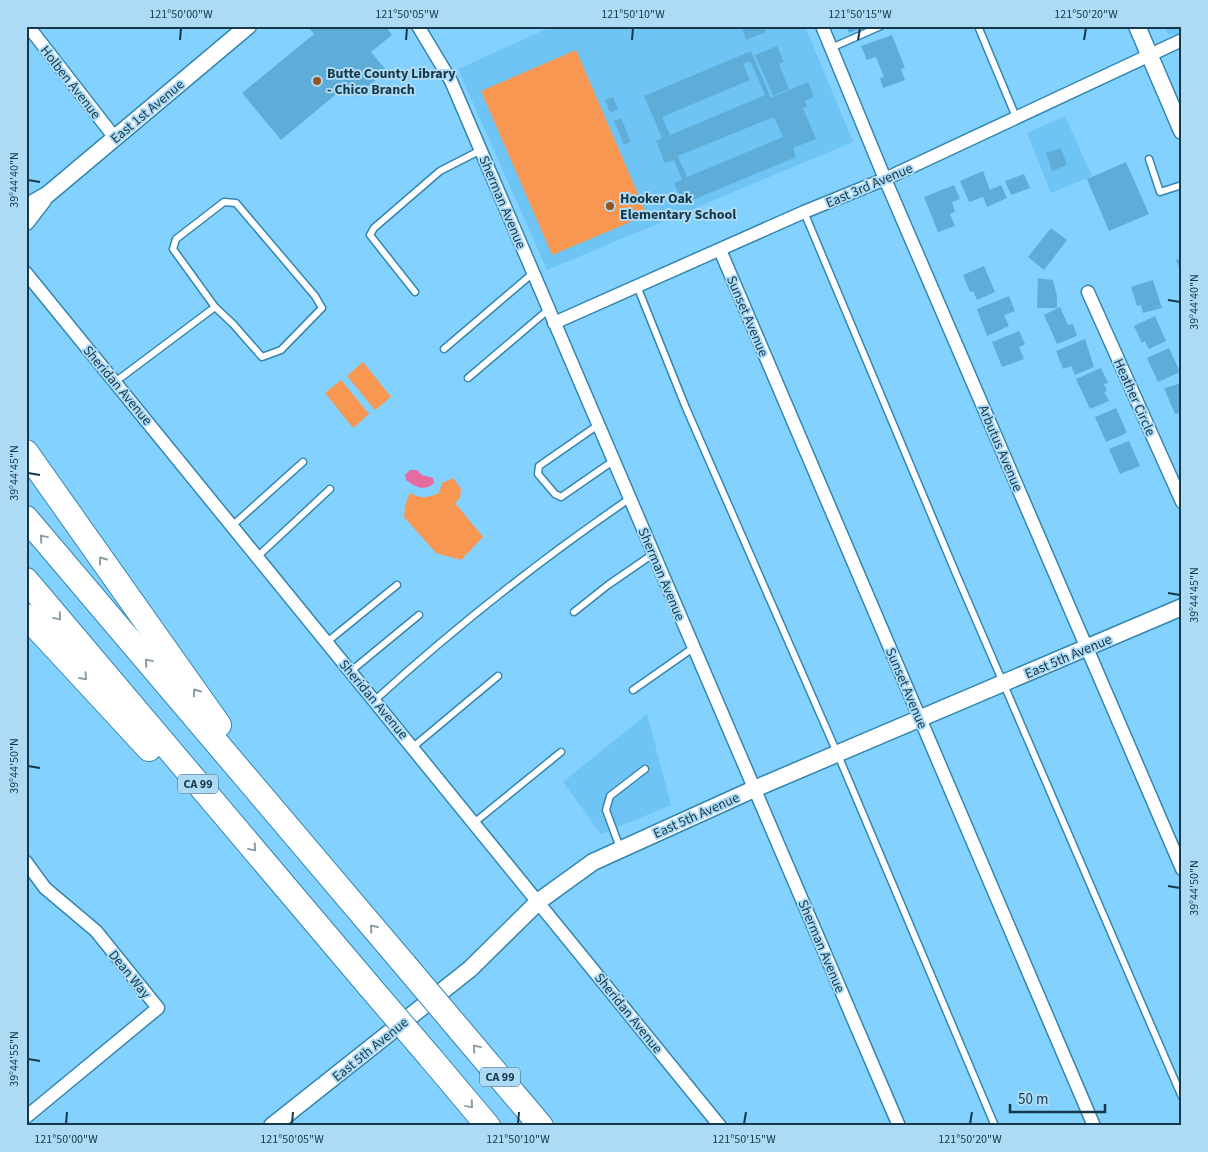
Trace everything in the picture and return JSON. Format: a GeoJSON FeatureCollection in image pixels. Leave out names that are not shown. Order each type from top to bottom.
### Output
{"type":"FeatureCollection","features":[{"type":"Feature","properties":{"kind":"highway"},"geometry":{"type":"LineString","coordinates":[[26,452],[234,746],[270,807]]}},
{"type":"Feature","properties":{"kind":"highway","name":"CA 99"},"geometry":{"type":"LineString","coordinates":[[26,518],[540,1126]]}},
{"type":"Feature","properties":{"kind":"highway","name":"CA 99"},"geometry":{"type":"LineString","coordinates":[[26,580],[488,1126]]}},
{"type":"Feature","properties":{"kind":"highway"},"geometry":{"type":"LineString","coordinates":[[26,616],[208,810],[234,825]]}},
{"type":"Feature","properties":{"kind":"street","name":"Holben Avenue"},"geometry":{"type":"LineString","coordinates":[[28,26],[115,138]]}},
{"type":"Feature","properties":{"kind":"street","name":"East 1st Avenue"},"geometry":{"type":"LineString","coordinates":[[26,207],[47,195],[248,26]]}},
{"type":"Feature","properties":{"kind":"street","name":"Sherman Avenue"},"geometry":{"type":"LineString","coordinates":[[418,26],[451,81],[899,1126]]}},
{"type":"Feature","properties":{"kind":"street","name":"Arbutus Avenue"},"geometry":{"type":"LineString","coordinates":[[822,26],[885,179],[1182,869]]}},
{"type":"Feature","properties":{"kind":"street"},"geometry":{"type":"LineString","coordinates":[[1137,26],[1182,130]]}},
{"type":"Feature","properties":{"kind":"street","name":"East 3rd Avenue"},"geometry":{"type":"LineString","coordinates":[[554,323],[804,212],[885,179],[1182,40]]}},
{"type":"Feature","properties":{"kind":"street","name":"East 1st Avenue"},"geometry":{"type":"LineString","coordinates":[[26,222],[47,195]]}},
{"type":"Feature","properties":{"kind":"street","name":"Sunset Avenue"},"geometry":{"type":"LineString","coordinates":[[720,250],[1094,1126]]}},
{"type":"Feature","properties":{"kind":"street","name":"Sheridan Avenue"},"geometry":{"type":"LineString","coordinates":[[26,273],[233,524],[257,557],[475,822],[720,1126]]}},
{"type":"Feature","properties":{"kind":"street","name":"Heather Circle"},"geometry":{"type":"LineString","coordinates":[[1088,292],[1182,502]]}},
{"type":"Feature","properties":{"kind":"street","name":"East 5th Avenue"},"geometry":{"type":"LineString","coordinates":[[272,1126],[470,969],[539,901],[593,862],[620,848],[754,789],[1182,607]]}},
{"type":"Feature","properties":{"kind":"street","name":"Dean Way"},"geometry":{"type":"LineString","coordinates":[[26,862],[44,888],[96,931],[158,1008],[26,1117]]}},
{"type":"Feature","properties":{"kind":"lane"},"geometry":{"type":"LineString","coordinates":[[831,48],[881,26]]}},
{"type":"Feature","properties":{"kind":"lane"},"geometry":{"type":"LineString","coordinates":[[978,26],[1016,117]]}},
{"type":"Feature","properties":{"kind":"lane"},"geometry":{"type":"LineString","coordinates":[[416,292],[370,235],[374,228],[440,171],[481,150]]}},
{"type":"Feature","properties":{"kind":"lane"},"geometry":{"type":"LineString","coordinates":[[1149,159],[1160,192],[1182,185]]}},
{"type":"Feature","properties":{"kind":"lane"},"geometry":{"type":"LineString","coordinates":[[224,202],[236,203],[316,296],[322,308],[281,350],[262,357],[233,324],[215,308],[173,249],[176,239],[224,202]]}},
{"type":"Feature","properties":{"kind":"lane"},"geometry":{"type":"LineString","coordinates":[[804,212],[1182,1097]]}},
{"type":"Feature","properties":{"kind":"lane"},"geometry":{"type":"LineString","coordinates":[[444,350],[533,273]]}},
{"type":"Feature","properties":{"kind":"lane"},"geometry":{"type":"LineString","coordinates":[[637,286],[686,408],[838,754],[995,1126]]}},
{"type":"Feature","properties":{"kind":"lane"},"geometry":{"type":"LineString","coordinates":[[115,382],[215,308]]}},
{"type":"Feature","properties":{"kind":"lane"},"geometry":{"type":"LineString","coordinates":[[468,378],[548,310]]}},
{"type":"Feature","properties":{"kind":"lane"},"geometry":{"type":"LineString","coordinates":[[598,425],[539,466],[538,474],[555,494],[561,497],[613,461]]}},
{"type":"Feature","properties":{"kind":"lane"},"geometry":{"type":"LineString","coordinates":[[233,524],[303,462]]}},
{"type":"Feature","properties":{"kind":"lane"},"geometry":{"type":"LineString","coordinates":[[257,557],[330,488]]}},
{"type":"Feature","properties":{"kind":"lane"},"geometry":{"type":"LineString","coordinates":[[374,701],[443,642],[574,537],[630,499]]}},
{"type":"Feature","properties":{"kind":"lane"},"geometry":{"type":"LineString","coordinates":[[574,612],[608,585],[653,554]]}},
{"type":"Feature","properties":{"kind":"lane"},"geometry":{"type":"LineString","coordinates":[[326,642],[397,585]]}},
{"type":"Feature","properties":{"kind":"lane"},"geometry":{"type":"LineString","coordinates":[[351,672],[419,615]]}},
{"type":"Feature","properties":{"kind":"lane"},"geometry":{"type":"LineString","coordinates":[[633,690],[694,648]]}},
{"type":"Feature","properties":{"kind":"lane"},"geometry":{"type":"LineString","coordinates":[[413,747],[498,676]]}},
{"type":"Feature","properties":{"kind":"lane"},"geometry":{"type":"LineString","coordinates":[[475,822],[561,752]]}},
{"type":"Feature","properties":{"kind":"lane"},"geometry":{"type":"LineString","coordinates":[[620,848],[606,810],[610,796],[645,769]]}},
{"type":"Feature","properties":{"kind":"shaded area","name":"Hooker Oak Elementary School"},"geometry":{"type":"Polygon","coordinates":[[[553,26],[805,26],[853,142],[547,270],[458,69],[553,26]]]}},
{"type":"Feature","properties":{"kind":"shaded area"},"geometry":{"type":"Polygon","coordinates":[[[1162,26],[1182,26],[1182,35],[1168,34],[1162,26]]]}},
{"type":"Feature","properties":{"kind":"shaded area"},"geometry":{"type":"Polygon","coordinates":[[[576,50],[647,215],[552,255],[481,91],[576,50]]]}},
{"type":"Feature","properties":{"kind":"shaded area"},"geometry":{"type":"Polygon","coordinates":[[[1065,116],[1092,176],[1051,193],[1027,133],[1065,116]]]}},
{"type":"Feature","properties":{"kind":"shaded area"},"geometry":{"type":"Polygon","coordinates":[[[363,362],[391,397],[375,410],[347,376],[363,362]]]}},
{"type":"Feature","properties":{"kind":"shaded area"},"geometry":{"type":"Polygon","coordinates":[[[341,380],[369,414],[353,428],[325,393],[341,380]]]}},
{"type":"Feature","properties":{"kind":"shaded area"},"geometry":{"type":"Polygon","coordinates":[[[410,470],[417,470],[422,475],[433,478],[434,483],[424,488],[413,485],[406,480],[405,475],[410,470]]]}},
{"type":"Feature","properties":{"kind":"shaded area"},"geometry":{"type":"Polygon","coordinates":[[[453,478],[461,489],[460,498],[455,503],[483,537],[461,560],[436,553],[404,517],[405,505],[410,493],[421,497],[435,495],[439,493],[442,483],[453,478]]]}},
{"type":"Feature","properties":{"kind":"shaded area"},"geometry":{"type":"Polygon","coordinates":[[[647,714],[671,805],[601,834],[563,782],[647,714]]]}},
{"type":"Feature","properties":{"kind":"building","name":"Butte County Library - Chico Branch"},"geometry":{"type":"Polygon","coordinates":[[[307,26],[385,26],[392,35],[371,52],[387,71],[355,97],[346,86],[281,140],[242,93],[314,34],[307,26]]]}},
{"type":"Feature","properties":{"kind":"building"},"geometry":{"type":"Polygon","coordinates":[[[741,26],[764,26],[766,32],[746,40],[741,26]]]}},
{"type":"Feature","properties":{"kind":"building"},"geometry":{"type":"Polygon","coordinates":[[[846,26],[866,26],[849,33],[846,26]]]}},
{"type":"Feature","properties":{"kind":"building"},"geometry":{"type":"Polygon","coordinates":[[[892,35],[905,68],[901,69],[905,80],[883,88],[880,78],[884,77],[876,57],[867,60],[861,46],[892,35]]]}},
{"type":"Feature","properties":{"kind":"building"},"geometry":{"type":"Polygon","coordinates":[[[777,46],[784,62],[779,64],[789,89],[773,96],[755,55],[777,46]]]}},
{"type":"Feature","properties":{"kind":"building"},"geometry":{"type":"Polygon","coordinates":[[[751,51],[771,98],[808,82],[814,97],[805,101],[807,107],[803,108],[816,139],[793,148],[796,157],[683,204],[674,183],[682,180],[674,160],[665,163],[656,141],[662,138],[644,96],[751,51]],[[750,61],[743,64],[750,80],[662,117],[670,135],[765,95],[750,61]],[[774,117],[678,156],[687,177],[783,137],[774,117]]]}},
{"type":"Feature","properties":{"kind":"building"},"geometry":{"type":"Polygon","coordinates":[[[613,97],[618,109],[610,113],[605,100],[613,97]]]}},
{"type":"Feature","properties":{"kind":"building"},"geometry":{"type":"Polygon","coordinates":[[[621,118],[631,142],[624,145],[614,121],[621,118]]]}},
{"type":"Feature","properties":{"kind":"building"},"geometry":{"type":"Polygon","coordinates":[[[1061,148],[1067,165],[1052,171],[1046,153],[1061,148]]]}},
{"type":"Feature","properties":{"kind":"building"},"geometry":{"type":"Polygon","coordinates":[[[1126,162],[1149,214],[1109,231],[1087,179],[1126,162]]]}},
{"type":"Feature","properties":{"kind":"building"},"geometry":{"type":"Polygon","coordinates":[[[983,171],[990,190],[1001,185],[1007,198],[987,207],[983,197],[969,202],[960,181],[983,171]]]}},
{"type":"Feature","properties":{"kind":"building"},"geometry":{"type":"Polygon","coordinates":[[[1024,174],[1030,188],[1011,195],[1005,181],[1024,174]]]}},
{"type":"Feature","properties":{"kind":"building"},"geometry":{"type":"Polygon","coordinates":[[[954,185],[960,199],[952,202],[955,212],[950,214],[955,226],[938,232],[924,197],[954,185]]]}},
{"type":"Feature","properties":{"kind":"building"},"geometry":{"type":"Polygon","coordinates":[[[1051,228],[1067,240],[1044,270],[1028,257],[1051,228]]]}},
{"type":"Feature","properties":{"kind":"building"},"geometry":{"type":"Polygon","coordinates":[[[1182,258],[1182,274],[1176,260],[1182,258]]]}},
{"type":"Feature","properties":{"kind":"building"},"geometry":{"type":"Polygon","coordinates":[[[984,266],[995,292],[977,300],[973,291],[970,292],[963,275],[984,266]]]}},
{"type":"Feature","properties":{"kind":"building"},"geometry":{"type":"Polygon","coordinates":[[[1038,278],[1053,280],[1057,296],[1057,308],[1037,308],[1038,278]]]}},
{"type":"Feature","properties":{"kind":"building"},"geometry":{"type":"Polygon","coordinates":[[[1153,280],[1162,308],[1143,313],[1141,305],[1137,306],[1131,287],[1153,280]]]}},
{"type":"Feature","properties":{"kind":"building"},"geometry":{"type":"Polygon","coordinates":[[[1009,296],[1015,311],[1004,315],[1009,326],[987,336],[977,309],[1009,296]]]}},
{"type":"Feature","properties":{"kind":"building"},"geometry":{"type":"Polygon","coordinates":[[[1060,307],[1068,325],[1073,324],[1077,336],[1057,344],[1044,315],[1060,307]]]}},
{"type":"Feature","properties":{"kind":"building"},"geometry":{"type":"Polygon","coordinates":[[[1155,316],[1166,341],[1149,349],[1145,341],[1142,343],[1134,326],[1155,316]]]}},
{"type":"Feature","properties":{"kind":"building"},"geometry":{"type":"Polygon","coordinates":[[[1019,331],[1025,344],[1019,347],[1024,359],[1002,367],[992,342],[1019,331]]]}},
{"type":"Feature","properties":{"kind":"building"},"geometry":{"type":"Polygon","coordinates":[[[1085,339],[1094,367],[1075,375],[1071,366],[1063,369],[1056,351],[1085,339]]]}},
{"type":"Feature","properties":{"kind":"building"},"geometry":{"type":"Polygon","coordinates":[[[1169,348],[1180,372],[1158,382],[1147,358],[1169,348]]]}},
{"type":"Feature","properties":{"kind":"building"},"geometry":{"type":"Polygon","coordinates":[[[1101,368],[1108,383],[1104,384],[1107,391],[1104,392],[1109,401],[1090,409],[1076,379],[1101,368]]]}},
{"type":"Feature","properties":{"kind":"building"},"geometry":{"type":"Polygon","coordinates":[[[1182,383],[1182,412],[1175,414],[1164,388],[1182,383]]]}},
{"type":"Feature","properties":{"kind":"building"},"geometry":{"type":"Polygon","coordinates":[[[1116,408],[1127,433],[1106,442],[1095,417],[1116,408]]]}},
{"type":"Feature","properties":{"kind":"building"},"geometry":{"type":"Polygon","coordinates":[[[1129,441],[1140,466],[1120,474],[1109,449],[1129,441]]]}},
{"type":"Feature","properties":{"kind":"place","name":"Butte County Library - Chico Branch"},"geometry":{"type":"Point","coordinates":[317,81]}},
{"type":"Feature","properties":{"kind":"place","name":"Hooker Oak Elementary School"},"geometry":{"type":"Point","coordinates":[610,206]}}]}
